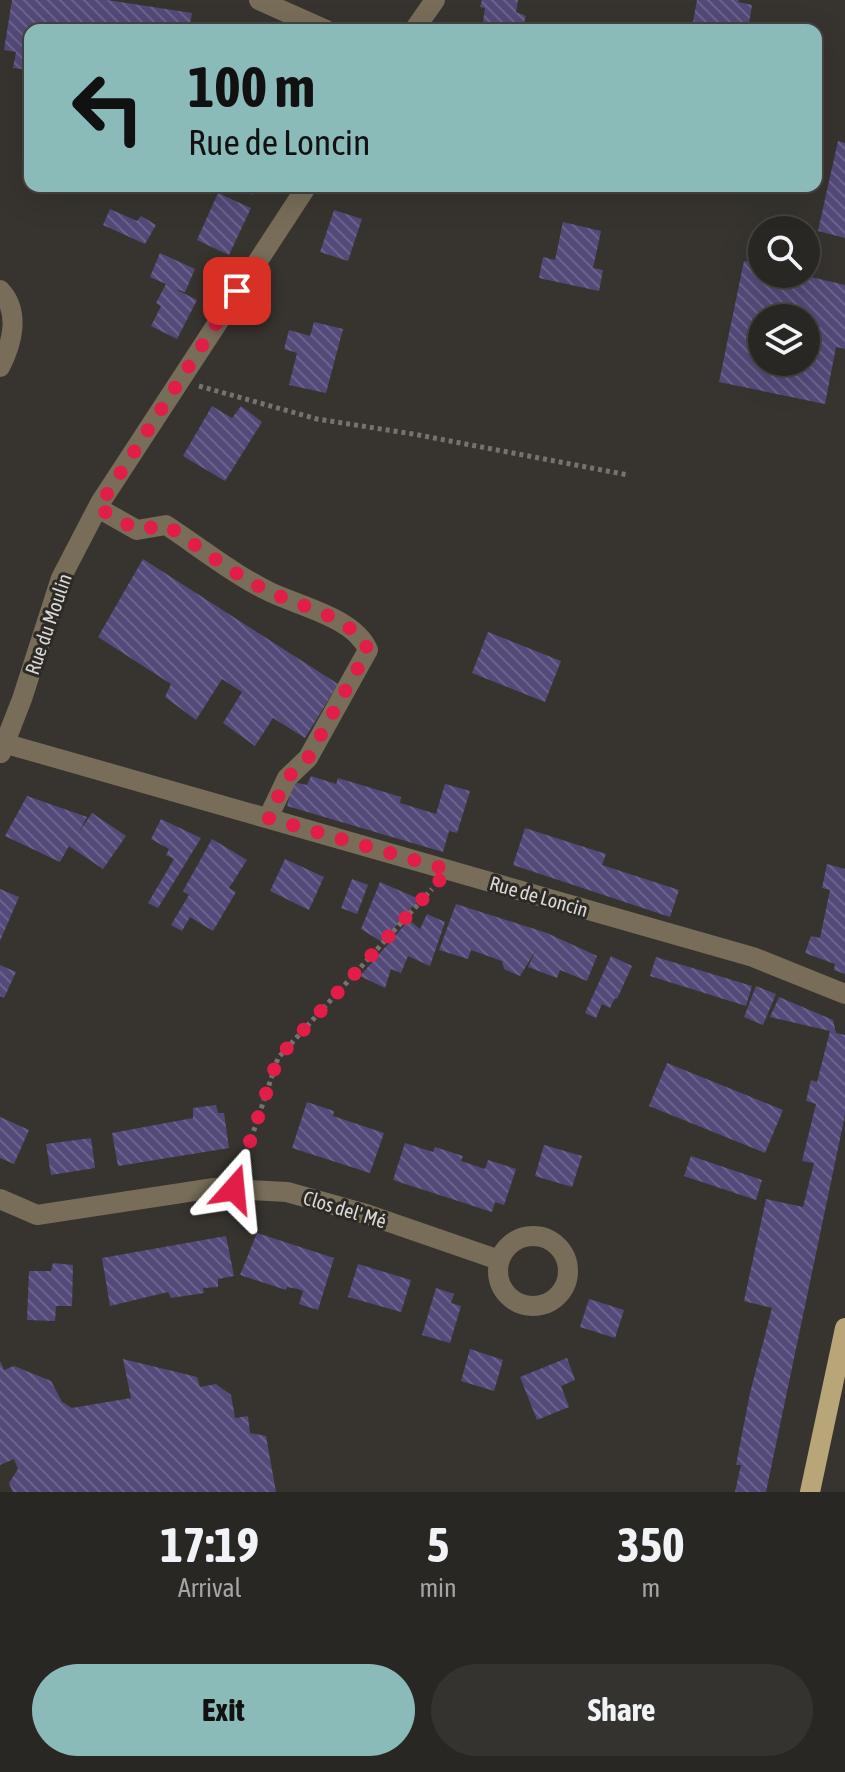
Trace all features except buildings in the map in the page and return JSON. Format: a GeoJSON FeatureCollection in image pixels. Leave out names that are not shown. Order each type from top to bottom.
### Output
{"type":"FeatureCollection","features":[{"type":"Feature","properties":{"kind":"main road"},"geometry":{"type":"LineString","coordinates":[[810,1492],[845,1328]]}},
{"type":"Feature","properties":{"kind":"street"},"geometry":{"type":"LineString","coordinates":[[259,0],[313,24]]}},
{"type":"Feature","properties":{"kind":"street"},"geometry":{"type":"LineString","coordinates":[[418,24],[435,0]]}},
{"type":"Feature","properties":{"kind":"street","name":"Rue du Moulin"},"geometry":{"type":"LineString","coordinates":[[2,746],[22,699],[61,578],[98,508],[303,192]]}},
{"type":"Feature","properties":{"kind":"street"},"geometry":{"type":"LineString","coordinates":[[0,290],[6,296],[11,313],[13,335],[0,367]]}},
{"type":"Feature","properties":{"kind":"street"},"geometry":{"type":"LineString","coordinates":[[98,508],[137,530],[166,525],[269,592],[307,606],[362,637],[368,650],[308,758],[287,778],[268,818]]}},
{"type":"Feature","properties":{"kind":"street","name":"Rue de Loncin"},"geometry":{"type":"LineString","coordinates":[[2,746],[268,818],[753,957],[845,994]]}},
{"type":"Feature","properties":{"kind":"street","name":"Clos del' Mé"},"geometry":{"type":"LineString","coordinates":[[0,1199],[37,1215],[214,1188],[287,1192],[366,1214],[499,1260]]}},
{"type":"Feature","properties":{"kind":"path"},"geometry":{"type":"LineString","coordinates":[[180,379],[317,419],[628,475]]}},
{"type":"Feature","properties":{"kind":"path"},"geometry":{"type":"LineString","coordinates":[[234,1189],[278,1058],[449,870]]}},
{"type":"Feature","properties":{"kind":"route"},"geometry":{"type":"LineString","coordinates":[[234,1189],[278,1058],[449,870],[268,818],[287,778],[308,758],[368,650],[362,637],[307,606],[269,592],[166,525],[137,530],[98,508],[237,291]]}}]}
